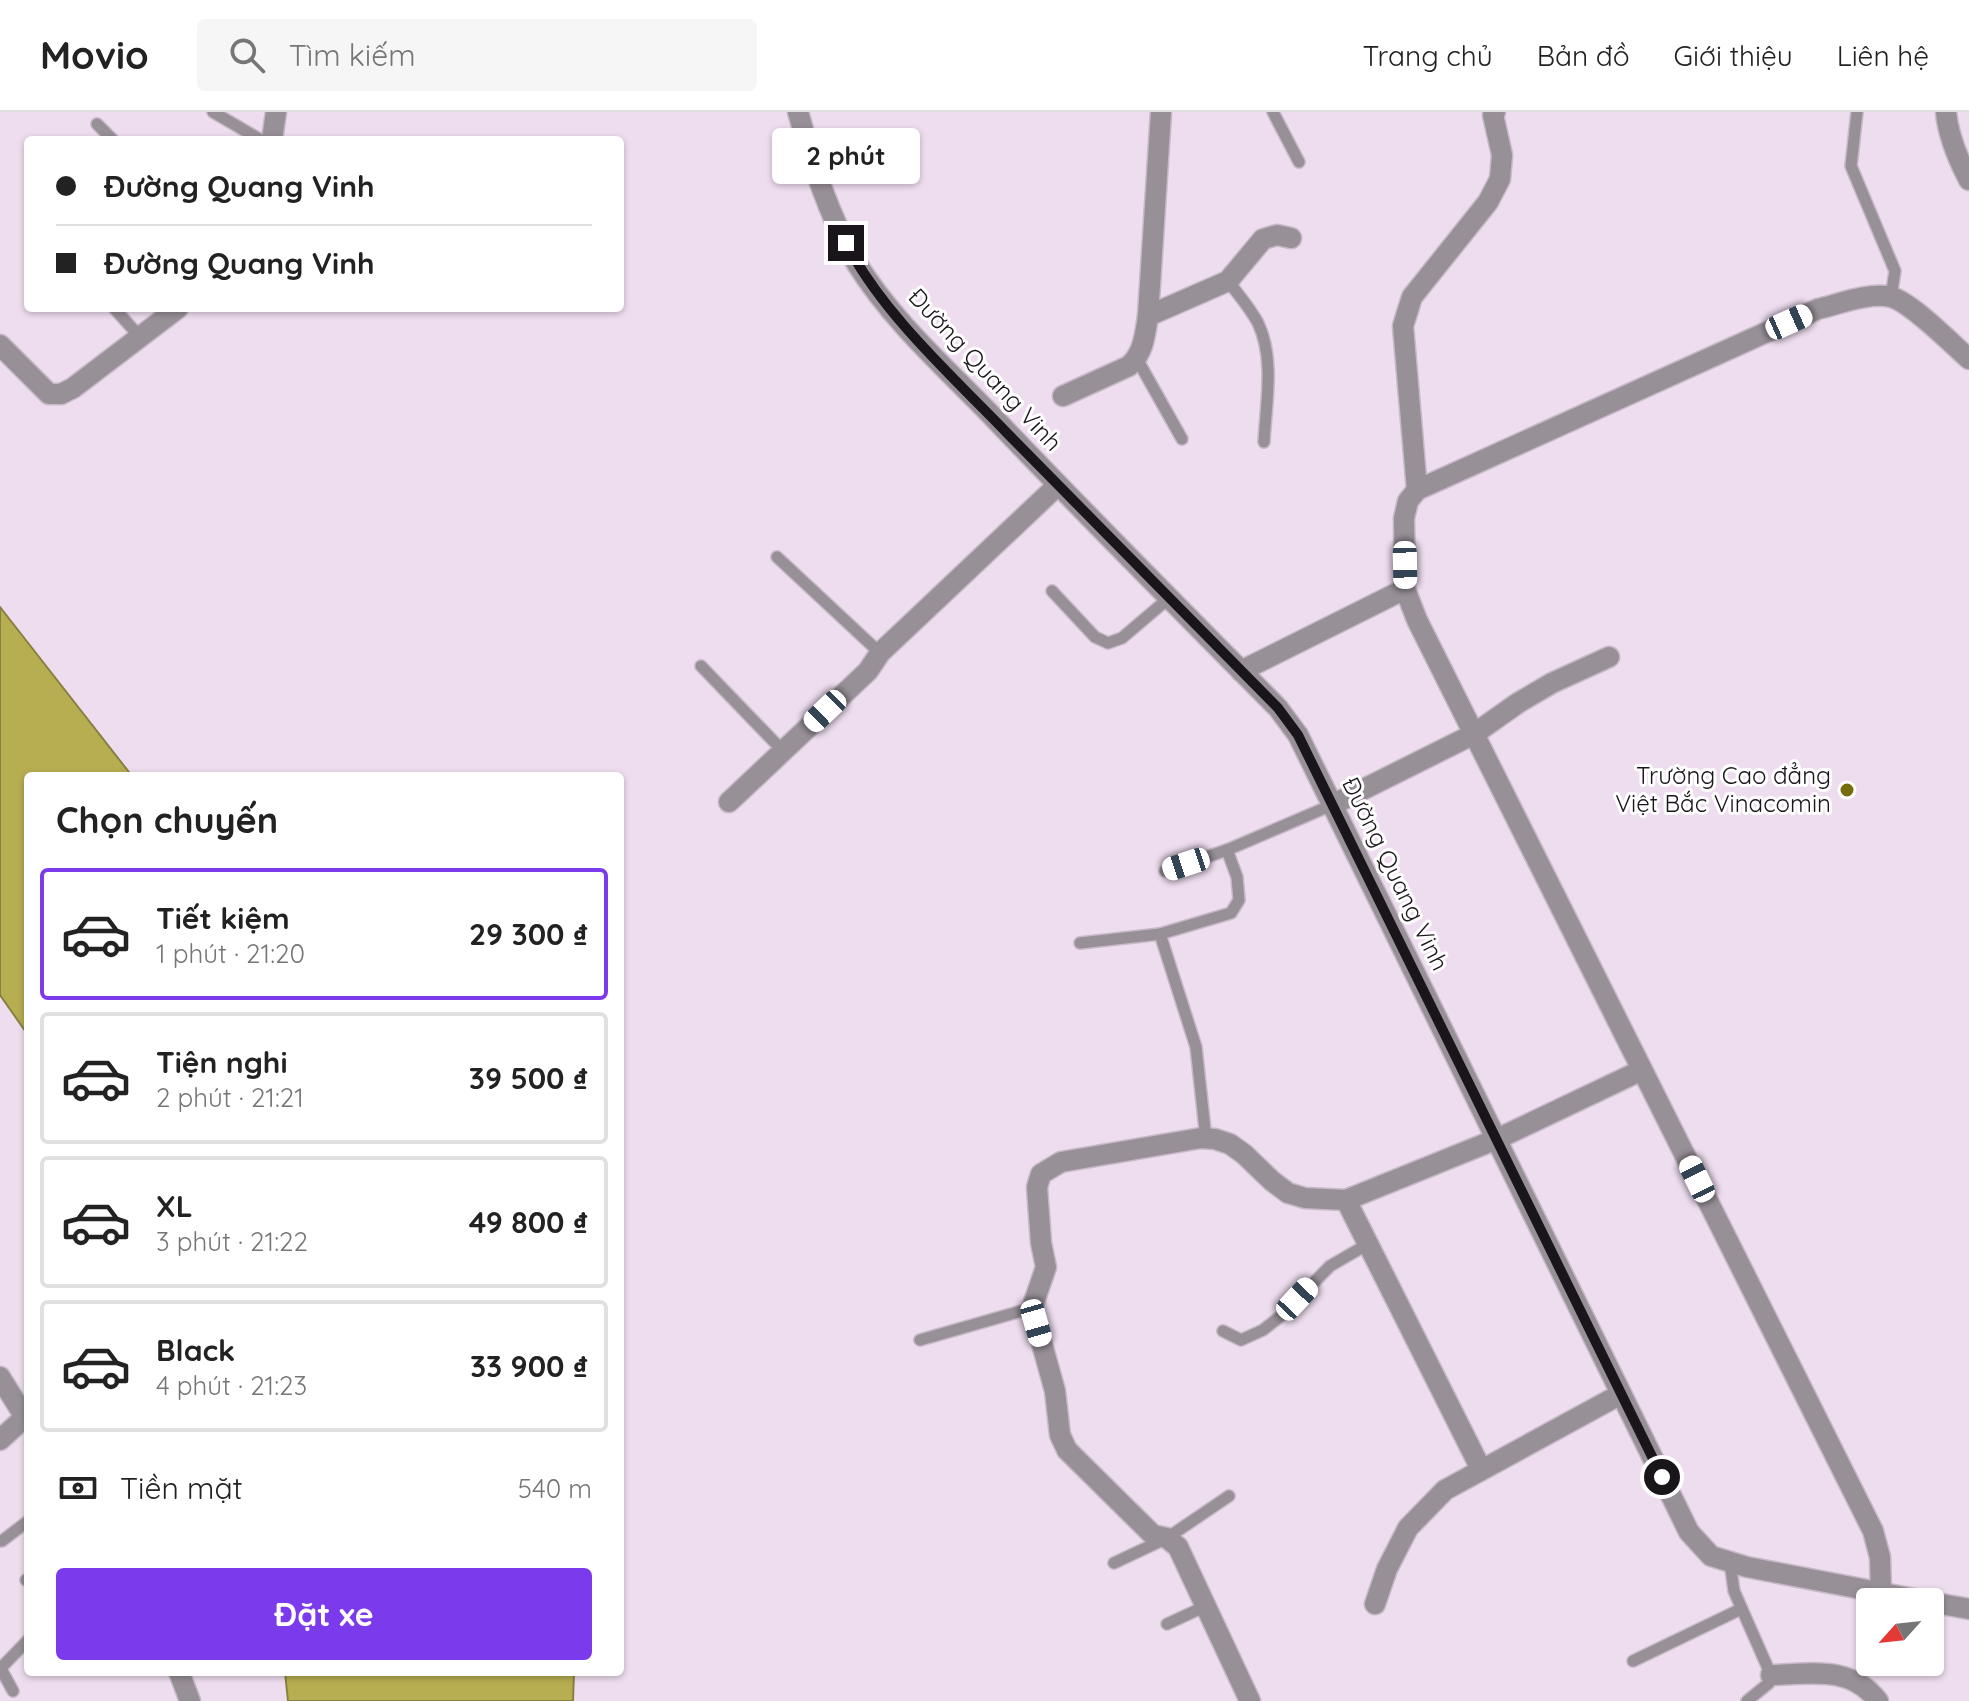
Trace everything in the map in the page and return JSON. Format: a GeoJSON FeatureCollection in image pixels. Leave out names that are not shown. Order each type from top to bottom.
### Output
{"type":"FeatureCollection","features":[{"type":"Feature","properties":{"kind":"street"},"geometry":{"type":"LineString","coordinates":[[273,136],[276,112]]}},
{"type":"Feature","properties":{"kind":"street","name":"Đường Quang Vinh"},"geometry":{"type":"LineString","coordinates":[[798,112],[815,175],[835,221],[858,264],[892,313],[1278,708],[1298,735],[1689,1532],[1711,1556],[1747,1567],[1856,1588]]}},
{"type":"Feature","properties":{"kind":"street"},"geometry":{"type":"LineString","coordinates":[[1063,396],[1129,366],[1137,359],[1144,339],[1161,112]]}},
{"type":"Feature","properties":{"kind":"street"},"geometry":{"type":"LineString","coordinates":[[1417,490],[1403,326],[1412,297],[1488,202],[1500,179],[1502,155],[1493,115],[1495,112]]}},
{"type":"Feature","properties":{"kind":"street"},"geometry":{"type":"LineString","coordinates":[[1946,112],[1947,126],[1966,169]]}},
{"type":"Feature","properties":{"kind":"street"},"geometry":{"type":"LineString","coordinates":[[1148,316],[1228,281],[1263,239],[1277,235],[1291,238]]}},
{"type":"Feature","properties":{"kind":"street"},"geometry":{"type":"LineString","coordinates":[[1881,1588],[1880,1557],[1873,1531],[1417,620],[1405,589],[1404,518],[1408,501],[1417,490],[1818,309],[1861,298],[1891,297],[1903,302],[1969,359]]}},
{"type":"Feature","properties":{"kind":"street"},"geometry":{"type":"LineString","coordinates":[[0,345],[49,394],[61,394],[173,312]]}},
{"type":"Feature","properties":{"kind":"street"},"geometry":{"type":"LineString","coordinates":[[729,802],[868,671],[880,653],[1058,485]]}},
{"type":"Feature","properties":{"kind":"street"},"geometry":{"type":"LineString","coordinates":[[1241,671],[1405,589]]}},
{"type":"Feature","properties":{"kind":"street"},"geometry":{"type":"LineString","coordinates":[[1332,805],[1474,734],[1552,683],[1609,657]]}},
{"type":"Feature","properties":{"kind":"street"},"geometry":{"type":"LineString","coordinates":[[1250,1701],[1178,1547],[1167,1538],[1153,1535],[1067,1450],[1060,1435],[1055,1391],[1032,1308],[1046,1267],[1037,1187],[1041,1174],[1061,1162],[1215,1139],[1230,1144],[1244,1154],[1288,1193],[1305,1198],[1346,1200],[1497,1139],[1642,1070]]}},
{"type":"Feature","properties":{"kind":"street"},"geometry":{"type":"LineString","coordinates":[[1346,1200],[1481,1469]]}},
{"type":"Feature","properties":{"kind":"street"},"geometry":{"type":"LineString","coordinates":[[0,1377],[24,1416]]}},
{"type":"Feature","properties":{"kind":"street"},"geometry":{"type":"LineString","coordinates":[[1375,1604],[1387,1569],[1408,1528],[1445,1490],[1621,1394]]}},
{"type":"Feature","properties":{"kind":"street"},"geometry":{"type":"LineString","coordinates":[[0,1440],[24,1421]]}},
{"type":"Feature","properties":{"kind":"street","name":"Đường Quang Vinh"},"geometry":{"type":"LineString","coordinates":[[1944,1605],[1969,1609]]}},
{"type":"Feature","properties":{"kind":"street"},"geometry":{"type":"LineString","coordinates":[[1771,1675],[1830,1673],[1852,1678],[1878,1701]]}},
{"type":"Feature","properties":{"kind":"street"},"geometry":{"type":"LineString","coordinates":[[181,1676],[190,1701]]}},
{"type":"Feature","properties":{"kind":"lane"},"geometry":{"type":"LineString","coordinates":[[213,112],[254,136]]}},
{"type":"Feature","properties":{"kind":"lane"},"geometry":{"type":"LineString","coordinates":[[1273,112],[1299,162]]}},
{"type":"Feature","properties":{"kind":"lane"},"geometry":{"type":"LineString","coordinates":[[1857,112],[1851,166],[1895,271],[1891,297]]}},
{"type":"Feature","properties":{"kind":"lane"},"geometry":{"type":"LineString","coordinates":[[97,124],[109,136]]}},
{"type":"Feature","properties":{"kind":"lane"},"geometry":{"type":"LineString","coordinates":[[1228,281],[1256,319],[1269,359],[1264,442]]}},
{"type":"Feature","properties":{"kind":"lane"},"geometry":{"type":"LineString","coordinates":[[118,312],[140,337]]}},
{"type":"Feature","properties":{"kind":"lane"},"geometry":{"type":"LineString","coordinates":[[1137,359],[1182,439]]}},
{"type":"Feature","properties":{"kind":"lane"},"geometry":{"type":"LineString","coordinates":[[777,557],[880,653]]}},
{"type":"Feature","properties":{"kind":"lane"},"geometry":{"type":"LineString","coordinates":[[1052,591],[1095,637],[1108,643],[1122,638],[1169,598]]}},
{"type":"Feature","properties":{"kind":"lane"},"geometry":{"type":"LineString","coordinates":[[701,666],[783,751]]}},
{"type":"Feature","properties":{"kind":"lane"},"geometry":{"type":"LineString","coordinates":[[1165,871],[1227,850],[1332,805]]}},
{"type":"Feature","properties":{"kind":"lane"},"geometry":{"type":"LineString","coordinates":[[1080,943],[1160,934],[1231,913],[1239,900],[1237,877],[1227,850]]}},
{"type":"Feature","properties":{"kind":"lane"},"geometry":{"type":"LineString","coordinates":[[1160,934],[1196,1047],[1206,1139]]}},
{"type":"Feature","properties":{"kind":"lane"},"geometry":{"type":"LineString","coordinates":[[1223,1331],[1241,1340],[1263,1330],[1330,1266],[1368,1244]]}},
{"type":"Feature","properties":{"kind":"lane"},"geometry":{"type":"LineString","coordinates":[[920,1340],[1032,1308]]}},
{"type":"Feature","properties":{"kind":"lane"},"geometry":{"type":"LineString","coordinates":[[1114,1563],[1167,1538],[1229,1496]]}},
{"type":"Feature","properties":{"kind":"lane"},"geometry":{"type":"LineString","coordinates":[[2,1541],[24,1524]]}},
{"type":"Feature","properties":{"kind":"lane"},"geometry":{"type":"LineString","coordinates":[[1730,1562],[1734,1591],[1771,1675],[1769,1683],[1747,1701]]}},
{"type":"Feature","properties":{"kind":"lane"},"geometry":{"type":"LineString","coordinates":[[1167,1624],[1206,1606]]}},
{"type":"Feature","properties":{"kind":"lane"},"geometry":{"type":"LineString","coordinates":[[1633,1661],[1741,1609]]}},
{"type":"Feature","properties":{"kind":"lane"},"geometry":{"type":"LineString","coordinates":[[13,1691],[0,1669],[24,1644]]}},
{"type":"Feature","properties":{"kind":"shaded area"},"geometry":{"type":"Polygon","coordinates":[[[0,607],[129,772],[24,772],[24,1029],[0,995],[0,607]]]}},
{"type":"Feature","properties":{"kind":"shaded area"},"geometry":{"type":"Polygon","coordinates":[[[285,1676],[574,1676],[573,1701],[288,1701],[285,1676]]]}},
{"type":"Feature","properties":{"kind":"place","name":"Trường Cao đẳng Việt Bắc Vinacomin"},"geometry":{"type":"Point","coordinates":[1847,790]}},
{"type":"Feature","properties":{"kind":"route"},"geometry":{"type":"LineString","coordinates":[[846,243],[892,313],[1278,708],[1298,735],[1662,1477]]}}]}
